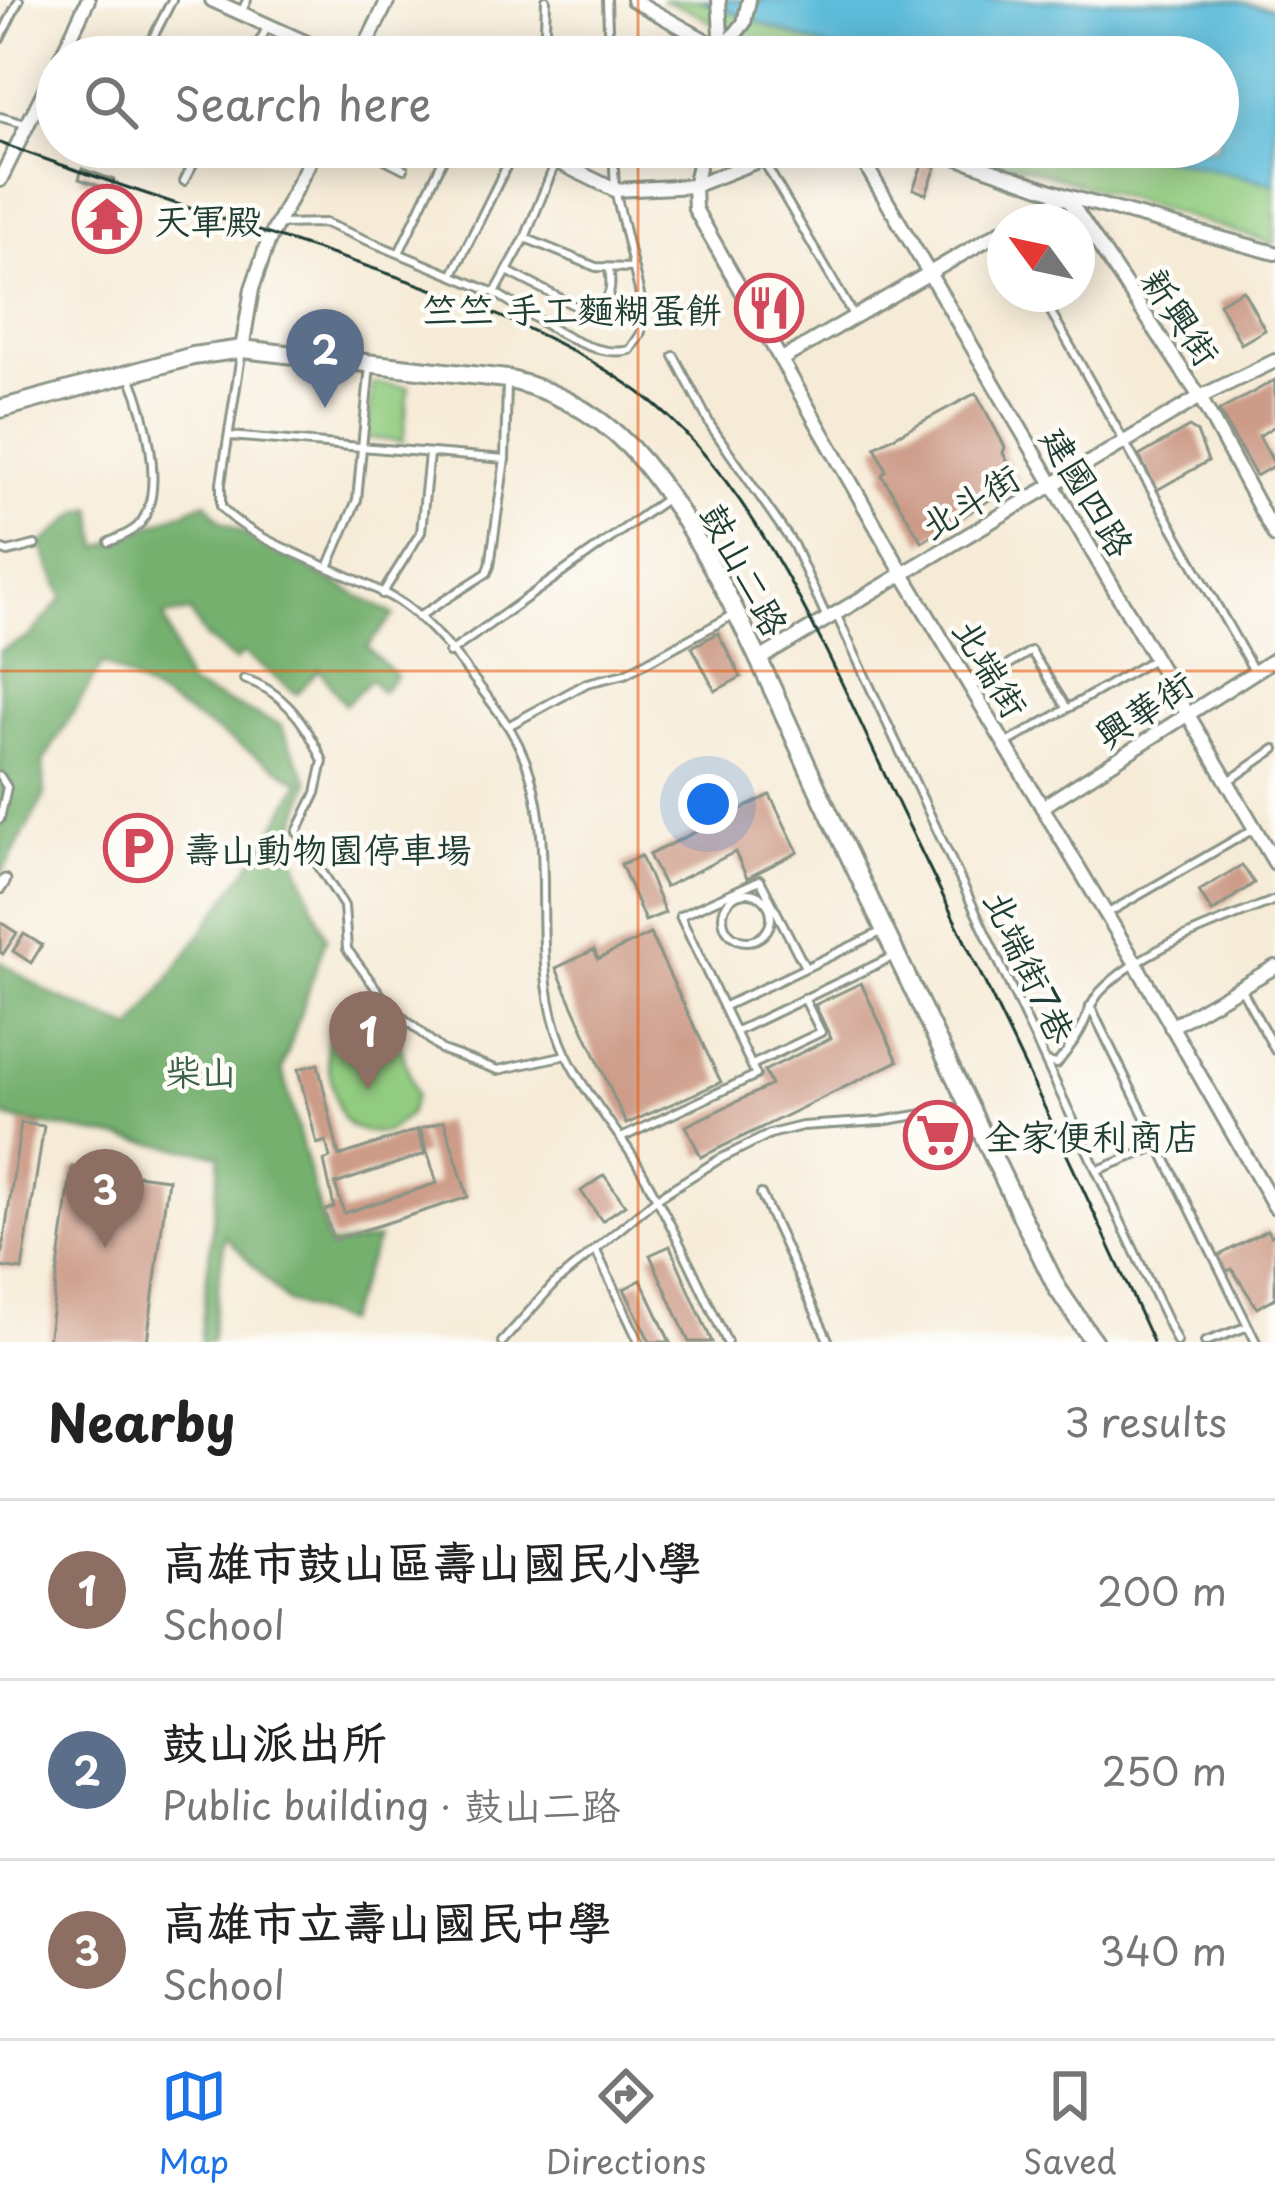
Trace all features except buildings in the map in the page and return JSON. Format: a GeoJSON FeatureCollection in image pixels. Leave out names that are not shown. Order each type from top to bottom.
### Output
{"type":"FeatureCollection","features":[{"type":"Feature","properties":{"kind":"street"},"geometry":{"type":"LineString","coordinates":[[71,36],[88,0]]}},
{"type":"Feature","properties":{"kind":"street"},"geometry":{"type":"LineString","coordinates":[[212,0],[244,6],[292,36]]}},
{"type":"Feature","properties":{"kind":"street"},"geometry":{"type":"LineString","coordinates":[[370,36],[388,0]]}},
{"type":"Feature","properties":{"kind":"street"},"geometry":{"type":"LineString","coordinates":[[633,0],[695,36]]}},
{"type":"Feature","properties":{"kind":"street"},"geometry":{"type":"LineString","coordinates":[[736,36],[749,0]]}},
{"type":"Feature","properties":{"kind":"street"},"geometry":{"type":"LineString","coordinates":[[718,1],[723,36]]}},
{"type":"Feature","properties":{"kind":"street"},"geometry":{"type":"LineString","coordinates":[[0,180],[36,110]]}},
{"type":"Feature","properties":{"kind":"street"},"geometry":{"type":"LineString","coordinates":[[242,349],[252,289],[271,235],[307,168]]}},
{"type":"Feature","properties":{"kind":"street"},"geometry":{"type":"LineString","coordinates":[[573,168],[615,190],[694,186],[736,168]]}},
{"type":"Feature","properties":{"kind":"street"},"geometry":{"type":"LineString","coordinates":[[694,186],[698,168]]}},
{"type":"Feature","properties":{"kind":"street","name":"建國四路"},"geometry":{"type":"LineString","coordinates":[[867,168],[1275,863]]}},
{"type":"Feature","properties":{"kind":"street"},"geometry":{"type":"LineString","coordinates":[[987,168],[1066,196],[1270,252],[1275,269]]}},
{"type":"Feature","properties":{"kind":"street","name":"北端街"},"geometry":{"type":"LineString","coordinates":[[694,186],[694,208],[1275,1207]]}},
{"type":"Feature","properties":{"kind":"street"},"geometry":{"type":"LineString","coordinates":[[1051,204],[1066,196]]}},
{"type":"Feature","properties":{"kind":"street","name":"新興街"},"geometry":{"type":"LineString","coordinates":[[1066,196],[1200,397],[1275,536]]}},
{"type":"Feature","properties":{"kind":"street"},"geometry":{"type":"LineString","coordinates":[[782,359],[987,240]]}},
{"type":"Feature","properties":{"kind":"street","name":"鼓山二路"},"geometry":{"type":"LineString","coordinates":[[0,409],[129,373],[242,349],[507,379],[540,387],[596,417],[642,460],[669,497],[735,614],[1057,1288],[1094,1342]]}},
{"type":"Feature","properties":{"kind":"street","name":"北斗街"},"geometry":{"type":"LineString","coordinates":[[758,659],[1200,397],[1275,362]]}},
{"type":"Feature","properties":{"kind":"street","name":"興華街"},"geometry":{"type":"LineString","coordinates":[[1042,807],[1275,658]]}},
{"type":"Feature","properties":{"kind":"street"},"geometry":{"type":"LineString","coordinates":[[1171,1027],[1275,968]]}},
{"type":"Feature","properties":{"kind":"street"},"geometry":{"type":"LineString","coordinates":[[1079,1322],[1081,1342]]}},
{"type":"Feature","properties":{"kind":"lane"},"geometry":{"type":"LineString","coordinates":[[0,39],[19,0]]}},
{"type":"Feature","properties":{"kind":"lane"},"geometry":{"type":"LineString","coordinates":[[154,36],[172,0]]}},
{"type":"Feature","properties":{"kind":"lane"},"geometry":{"type":"LineString","coordinates":[[545,36],[546,0]]}},
{"type":"Feature","properties":{"kind":"lane"},"geometry":{"type":"LineString","coordinates":[[607,0],[608,36]]}},
{"type":"Feature","properties":{"kind":"lane"},"geometry":{"type":"LineString","coordinates":[[262,36],[268,25]]}},
{"type":"Feature","properties":{"kind":"lane"},"geometry":{"type":"LineString","coordinates":[[0,117],[29,125]]}},
{"type":"Feature","properties":{"kind":"lane"},"geometry":{"type":"LineString","coordinates":[[184,181],[191,168]]}},
{"type":"Feature","properties":{"kind":"lane"},"geometry":{"type":"LineString","coordinates":[[400,168],[404,170]]}},
{"type":"Feature","properties":{"kind":"lane"},"geometry":{"type":"LineString","coordinates":[[398,253],[439,168]]}},
{"type":"Feature","properties":{"kind":"lane"},"geometry":{"type":"LineString","coordinates":[[453,274],[506,168]]}},
{"type":"Feature","properties":{"kind":"lane"},"geometry":{"type":"LineString","coordinates":[[495,293],[525,238],[543,168]]}},
{"type":"Feature","properties":{"kind":"lane"},"geometry":{"type":"LineString","coordinates":[[280,224],[325,223],[453,274],[595,350],[616,354],[631,350],[645,316],[614,168]]}},
{"type":"Feature","properties":{"kind":"lane"},"geometry":{"type":"LineString","coordinates":[[767,168],[854,317]]}},
{"type":"Feature","properties":{"kind":"lane"},"geometry":{"type":"LineString","coordinates":[[525,238],[576,262],[633,268]]}},
{"type":"Feature","properties":{"kind":"lane"},"geometry":{"type":"LineString","coordinates":[[508,272],[587,312],[598,310],[608,298],[609,269]]}},
{"type":"Feature","properties":{"kind":"lane","name":"建國四路"},"geometry":{"type":"LineString","coordinates":[[1051,312],[1254,671]]}},
{"type":"Feature","properties":{"kind":"lane"},"geometry":{"type":"LineString","coordinates":[[242,349],[221,506],[259,535],[329,565],[418,616],[508,726],[526,760],[538,803],[549,998],[566,1055],[657,1198],[727,1342]]}},
{"type":"Feature","properties":{"kind":"lane","name":"北端街7巷"},"geometry":{"type":"LineString","coordinates":[[674,356],[711,426],[793,544],[832,617],[1177,1342]]}},
{"type":"Feature","properties":{"kind":"lane"},"geometry":{"type":"LineString","coordinates":[[329,565],[357,500],[370,364]]}},
{"type":"Feature","properties":{"kind":"lane"},"geometry":{"type":"LineString","coordinates":[[109,542],[141,522],[149,500],[151,449],[143,407],[129,373]]}},
{"type":"Feature","properties":{"kind":"lane"},"geometry":{"type":"LineString","coordinates":[[418,616],[487,574],[505,459],[507,379]]}},
{"type":"Feature","properties":{"kind":"lane"},"geometry":{"type":"LineString","coordinates":[[229,436],[505,459]]}},
{"type":"Feature","properties":{"kind":"lane"},"geometry":{"type":"LineString","coordinates":[[382,594],[421,532],[429,453]]}},
{"type":"Feature","properties":{"kind":"lane"},"geometry":{"type":"LineString","coordinates":[[449,652],[669,497]]}},
{"type":"Feature","properties":{"kind":"lane"},"geometry":{"type":"LineString","coordinates":[[0,549],[8,552],[35,544]]}},
{"type":"Feature","properties":{"kind":"lane"},"geometry":{"type":"LineString","coordinates":[[508,726],[587,683],[625,674],[735,614]]}},
{"type":"Feature","properties":{"kind":"lane"},"geometry":{"type":"LineString","coordinates":[[970,688],[1031,651],[1067,708]]}},
{"type":"Feature","properties":{"kind":"lane"},"geometry":{"type":"LineString","coordinates":[[1004,745],[1154,659]]}},
{"type":"Feature","properties":{"kind":"lane"},"geometry":{"type":"LineString","coordinates":[[244,679],[259,683],[294,711],[323,761],[316,794],[297,832],[344,906],[347,949],[390,1007],[442,1050],[498,1070],[566,1055]]}},
{"type":"Feature","properties":{"kind":"lane"},"geometry":{"type":"LineString","coordinates":[[1228,782],[1275,749]]}},
{"type":"Feature","properties":{"kind":"lane"},"geometry":{"type":"LineString","coordinates":[[0,776],[7,787],[0,819]]}},
{"type":"Feature","properties":{"kind":"lane"},"geometry":{"type":"LineString","coordinates":[[1105,915],[1255,828]]}},
{"type":"Feature","properties":{"kind":"lane"},"geometry":{"type":"LineString","coordinates":[[621,1138],[756,1075],[680,916],[760,880],[771,921],[764,934],[741,941],[724,924],[727,898]]}},
{"type":"Feature","properties":{"kind":"lane"},"geometry":{"type":"LineString","coordinates":[[727,898],[751,893],[766,899],[805,967]]}},
{"type":"Feature","properties":{"kind":"lane"},"geometry":{"type":"LineString","coordinates":[[766,899],[778,914]]}},
{"type":"Feature","properties":{"kind":"lane"},"geometry":{"type":"LineString","coordinates":[[1046,1062],[1057,1064],[1101,991],[1136,964],[1203,929],[1275,900]]}},
{"type":"Feature","properties":{"kind":"lane"},"geometry":{"type":"LineString","coordinates":[[725,1006],[884,930]]}},
{"type":"Feature","properties":{"kind":"lane"},"geometry":{"type":"LineString","coordinates":[[737,1030],[895,956]]}},
{"type":"Feature","properties":{"kind":"lane"},"geometry":{"type":"LineString","coordinates":[[1240,987],[1275,1050]]}},
{"type":"Feature","properties":{"kind":"lane"},"geometry":{"type":"LineString","coordinates":[[752,1065],[820,1032],[804,998]]}},
{"type":"Feature","properties":{"kind":"lane","name":"北端街7巷"},"geometry":{"type":"LineString","coordinates":[[1090,1006],[1256,1342]]}},
{"type":"Feature","properties":{"kind":"lane"},"geometry":{"type":"LineString","coordinates":[[502,1342],[554,1284],[657,1198],[690,1175],[770,1134],[802,1126],[933,1115],[968,1106]]}},
{"type":"Feature","properties":{"kind":"lane"},"geometry":{"type":"LineString","coordinates":[[1098,1170],[1162,1145]]}},
{"type":"Feature","properties":{"kind":"lane"},"geometry":{"type":"LineString","coordinates":[[760,1194],[829,1342]]}},
{"type":"Feature","properties":{"kind":"lane"},"geometry":{"type":"LineString","coordinates":[[596,1252],[639,1342]]}},
{"type":"Feature","properties":{"kind":"lane"},"geometry":{"type":"LineString","coordinates":[[1204,1342],[1248,1327]]}},
{"type":"Feature","properties":{"kind":"green space"},"geometry":{"type":"Polygon","coordinates":[[[661,0],[700,0],[796,36],[732,36],[693,11],[661,0]]]}},
{"type":"Feature","properties":{"kind":"green space"},"geometry":{"type":"Polygon","coordinates":[[[1027,168],[1207,168],[1275,184],[1275,244],[1027,168]]]}},
{"type":"Feature","properties":{"kind":"green space"},"geometry":{"type":"Polygon","coordinates":[[[373,383],[409,387],[403,442],[366,438],[373,383]]]}},
{"type":"Feature","properties":{"kind":"green space","name":"柴山"},"geometry":{"type":"Polygon","coordinates":[[[206,502],[220,520],[394,615],[367,647],[396,676],[381,692],[371,679],[345,705],[319,669],[297,694],[243,653],[235,661],[205,637],[190,612],[164,616],[187,685],[280,725],[309,782],[290,844],[326,938],[282,1069],[329,1246],[378,1239],[344,1322],[287,1302],[225,1235],[211,1342],[200,1342],[220,1155],[7,1118],[0,1109],[0,962],[53,995],[133,1029],[268,839],[300,782],[103,663],[43,762],[45,795],[0,877],[0,650],[28,638],[63,598],[41,544],[80,512],[93,508],[99,548],[206,502]]]}},
{"type":"Feature","properties":{"kind":"green space"},"geometry":{"type":"Polygon","coordinates":[[[371,1012],[395,1029],[416,1095],[409,1114],[387,1132],[363,1131],[346,1122],[328,1063],[334,1029],[354,1015],[371,1012]]]}},
{"type":"Feature","properties":{"kind":"water"},"geometry":{"type":"Polygon","coordinates":[[[700,0],[1228,0],[1275,8],[1275,184],[1207,168],[1239,168],[1239,36],[796,36],[700,0]]]}},
{"type":"Feature","properties":{"kind":"tram line"},"geometry":{"type":"LineString","coordinates":[[0,143],[36,155]]}},
{"type":"Feature","properties":{"kind":"tram line"},"geometry":{"type":"LineString","coordinates":[[72,168],[476,306],[602,368],[684,431],[724,479],[796,592],[1153,1342]]}},
{"type":"Feature","properties":{"kind":"place","name":"天軍殿"},"geometry":{"type":"Point","coordinates":[107,219]}},
{"type":"Feature","properties":{"kind":"place","name":"竺竺 手工麵糊蛋餅"},"geometry":{"type":"Point","coordinates":[769,308]}},
{"type":"Feature","properties":{"kind":"place","name":"鼓山派出所"},"geometry":{"type":"Point","coordinates":[325,408]}},
{"type":"Feature","properties":{"kind":"place","name":"壽山動物園停車場"},"geometry":{"type":"Point","coordinates":[138,848]}},
{"type":"Feature","properties":{"kind":"place","name":"高雄市鼓山區壽山國民小學"},"geometry":{"type":"Point","coordinates":[368,1090]}},
{"type":"Feature","properties":{"kind":"place","name":"全家便利商店"},"geometry":{"type":"Point","coordinates":[938,1135]}},
{"type":"Feature","properties":{"kind":"place","name":"高雄市立壽山國民中學"},"geometry":{"type":"Point","coordinates":[105,1248]}}]}
